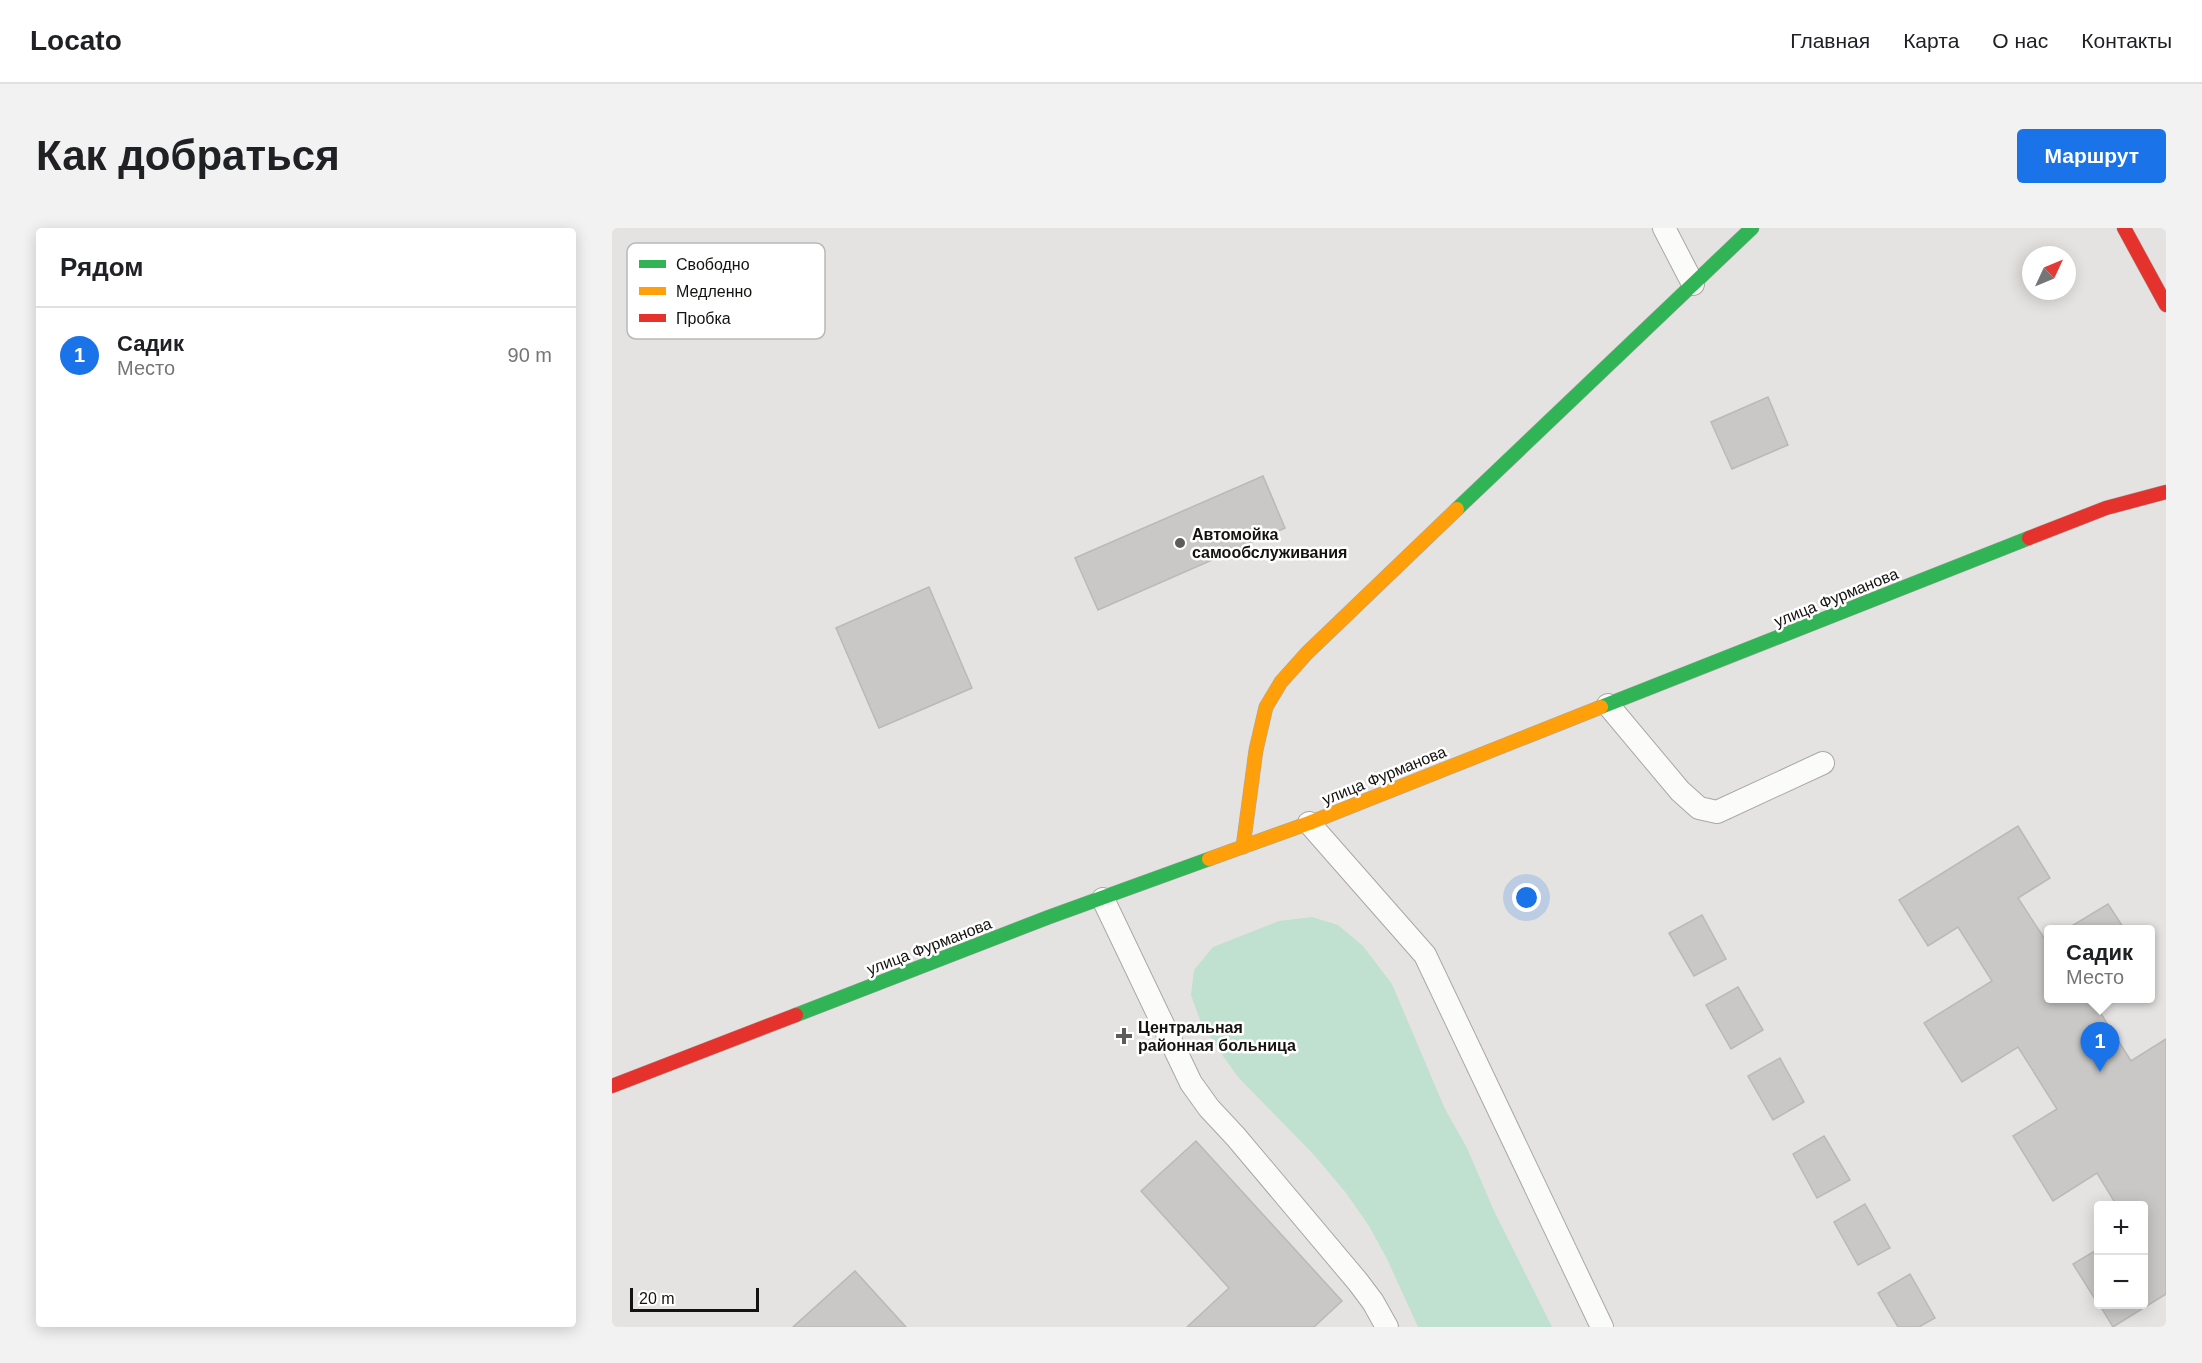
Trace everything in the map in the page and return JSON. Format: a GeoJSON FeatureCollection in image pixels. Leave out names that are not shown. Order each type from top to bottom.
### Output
{"type":"FeatureCollection","features":[{"type":"Feature","properties":{"kind":"street"},"geometry":{"type":"LineString","coordinates":[[1243,848],[1256,750],[1266,707],[1281,682],[1307,653],[1752,228]]}},
{"type":"Feature","properties":{"kind":"street"},"geometry":{"type":"LineString","coordinates":[[2124,228],[2166,305]]}},
{"type":"Feature","properties":{"kind":"street","name":"улица Фурманова"},"geometry":{"type":"LineString","coordinates":[[612,1086],[1049,917],[1309,823],[2106,508],[2166,492]]}},
{"type":"Feature","properties":{"kind":"lane"},"geometry":{"type":"LineString","coordinates":[[1664,228],[1693,284]]}},
{"type":"Feature","properties":{"kind":"lane"},"geometry":{"type":"LineString","coordinates":[[1608,705],[1680,791],[1699,808],[1717,812],[1823,764]]}},
{"type":"Feature","properties":{"kind":"lane"},"geometry":{"type":"LineString","coordinates":[[1309,823],[1425,955],[1602,1327]]}},
{"type":"Feature","properties":{"kind":"lane"},"geometry":{"type":"LineString","coordinates":[[1103,899],[1191,1083],[1209,1108],[1358,1282],[1387,1327]]}},
{"type":"Feature","properties":{"kind":"green space"},"geometry":{"type":"Polygon","coordinates":[[[1312,917],[1338,925],[1363,946],[1392,984],[1445,1109],[1467,1148],[1495,1213],[1552,1327],[1418,1327],[1387,1259],[1369,1226],[1346,1193],[1315,1156],[1238,1077],[1200,1020],[1191,995],[1194,970],[1213,947],[1279,921],[1312,917]]]}},
{"type":"Feature","properties":{"kind":"building"},"geometry":{"type":"Polygon","coordinates":[[[1768,397],[1788,445],[1732,469],[1711,422],[1768,397]]]}},
{"type":"Feature","properties":{"kind":"building","name":"Автомойка самообслуживания"},"geometry":{"type":"Polygon","coordinates":[[[1263,476],[1285,528],[1098,610],[1075,558],[1263,476]]]}},
{"type":"Feature","properties":{"kind":"building"},"geometry":{"type":"Polygon","coordinates":[[[929,587],[972,688],[879,728],[836,628],[929,587]]]}},
{"type":"Feature","properties":{"kind":"building"},"geometry":{"type":"Polygon","coordinates":[[[2018,826],[2050,878],[2018,898],[2044,938],[2044,1003],[2107,1003],[2098,1009],[2131,1061],[2166,1039],[2166,1294],[2148,1305],[2148,1201],[2114,1201],[2097,1173],[2053,1201],[2013,1136],[2057,1109],[2018,1047],[1962,1082],[1924,1023],[1992,981],[1958,927],[1928,946],[1899,900],[2018,826]]]}},
{"type":"Feature","properties":{"kind":"building"},"geometry":{"type":"Polygon","coordinates":[[[2108,904],[2122,925],[2073,925],[2108,904]]]}},
{"type":"Feature","properties":{"kind":"building"},"geometry":{"type":"Polygon","coordinates":[[[1702,915],[1726,959],[1694,976],[1669,933],[1702,915]]]}},
{"type":"Feature","properties":{"kind":"building"},"geometry":{"type":"Polygon","coordinates":[[[1738,987],[1763,1030],[1731,1049],[1706,1005],[1738,987]]]}},
{"type":"Feature","properties":{"kind":"building"},"geometry":{"type":"Polygon","coordinates":[[[1780,1058],[1804,1102],[1773,1120],[1748,1076],[1780,1058]]]}},
{"type":"Feature","properties":{"kind":"building"},"geometry":{"type":"Polygon","coordinates":[[[1824,1136],[1850,1180],[1817,1198],[1793,1154],[1824,1136]]]}},
{"type":"Feature","properties":{"kind":"building"},"geometry":{"type":"Polygon","coordinates":[[[1196,1141],[1342,1301],[1314,1327],[1187,1327],[1229,1288],[1141,1191],[1196,1141]]]}},
{"type":"Feature","properties":{"kind":"building"},"geometry":{"type":"Polygon","coordinates":[[[1865,1204],[1890,1248],[1858,1265],[1834,1222],[1865,1204]]]}},
{"type":"Feature","properties":{"kind":"building"},"geometry":{"type":"Polygon","coordinates":[[[2094,1251],[2094,1298],[2073,1264],[2094,1251]]]}},
{"type":"Feature","properties":{"kind":"building"},"geometry":{"type":"Polygon","coordinates":[[[855,1271],[906,1327],[793,1327],[855,1271]]]}},
{"type":"Feature","properties":{"kind":"building"},"geometry":{"type":"Polygon","coordinates":[[[1910,1274],[1935,1318],[1919,1327],[1898,1327],[1878,1293],[1910,1274]]]}},
{"type":"Feature","properties":{"kind":"building"},"geometry":{"type":"Polygon","coordinates":[[[2102,1309],[2142,1309],[2113,1327],[2102,1309]]]}},
{"type":"Feature","properties":{"kind":"traffic: fast"},"geometry":{"type":"LineString","coordinates":[[1457,509],[1752,228]]}},
{"type":"Feature","properties":{"kind":"traffic: fast"},"geometry":{"type":"LineString","coordinates":[[1601,707],[2029,538]]}},
{"type":"Feature","properties":{"kind":"traffic: fast"},"geometry":{"type":"LineString","coordinates":[[796,1015],[1049,917],[1209,859]]}},
{"type":"Feature","properties":{"kind":"traffic: slow"},"geometry":{"type":"LineString","coordinates":[[1243,847],[1256,750],[1266,707],[1281,682],[1307,653],[1457,509]]}},
{"type":"Feature","properties":{"kind":"traffic: slow"},"geometry":{"type":"LineString","coordinates":[[1209,859],[1309,823],[1601,707]]}},
{"type":"Feature","properties":{"kind":"traffic: jam"},"geometry":{"type":"LineString","coordinates":[[2124,228],[2166,305]]}},
{"type":"Feature","properties":{"kind":"traffic: jam"},"geometry":{"type":"LineString","coordinates":[[2029,538],[2106,508],[2166,492]]}},
{"type":"Feature","properties":{"kind":"traffic: jam"},"geometry":{"type":"LineString","coordinates":[[612,1086],[796,1015]]}},
{"type":"Feature","properties":{"kind":"place","name":"Автомойка самообслуживания"},"geometry":{"type":"Point","coordinates":[1180,543]}},
{"type":"Feature","properties":{"kind":"place","name":"Центральная районная больница"},"geometry":{"type":"Point","coordinates":[1124,1036]}},
{"type":"Feature","properties":{"kind":"place","name":"Садик"},"geometry":{"type":"Point","coordinates":[2100,1072]}}]}
